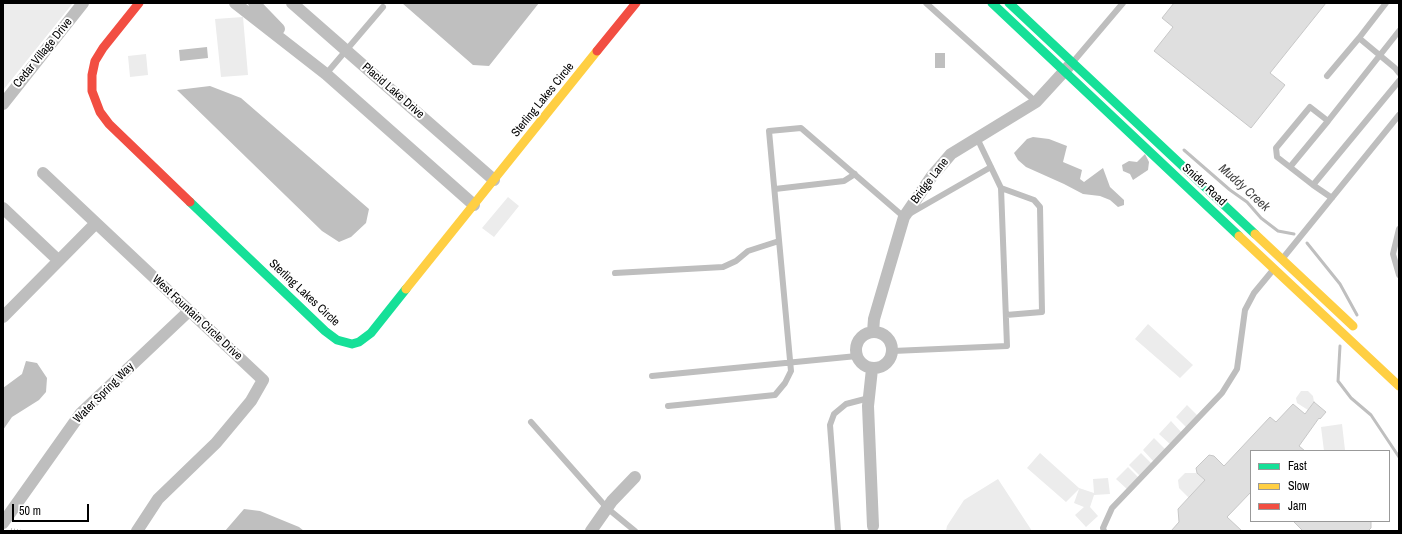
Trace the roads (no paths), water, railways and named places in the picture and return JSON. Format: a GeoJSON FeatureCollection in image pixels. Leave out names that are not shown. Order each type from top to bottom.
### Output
{"type":"FeatureCollection","features":[{"type":"Feature","properties":{"kind":"street","name":"Cedar Village Drive"},"geometry":{"type":"LineString","coordinates":[[3,104],[83,3]]}},
{"type":"Feature","properties":{"kind":"street","name":"Sterling Lakes Circle"},"geometry":{"type":"LineString","coordinates":[[139,3],[103,48],[95,61],[92,75],[92,91],[100,112],[109,124],[325,331],[338,340],[352,344],[359,342],[371,333],[636,3]]}},
{"type":"Feature","properties":{"kind":"street"},"geometry":{"type":"LineString","coordinates":[[236,3],[326,74],[474,205]]}},
{"type":"Feature","properties":{"kind":"street"},"geometry":{"type":"LineString","coordinates":[[254,3],[312,63]]}},
{"type":"Feature","properties":{"kind":"street","name":"Placid Lake Drive"},"geometry":{"type":"LineString","coordinates":[[292,3],[494,180]]}},
{"type":"Feature","properties":{"kind":"street","name":"Snider Road"},"geometry":{"type":"LineString","coordinates":[[992,3],[1069,66],[1282,259],[1362,334]]}},
{"type":"Feature","properties":{"kind":"street","name":"Snider Road"},"geometry":{"type":"LineString","coordinates":[[1009,3],[1069,66],[1274,268],[1399,386]]}},
{"type":"Feature","properties":{"kind":"street","name":"Bridge Lane"},"geometry":{"type":"LineString","coordinates":[[872,332],[874,319],[904,217],[932,176],[951,154],[1036,102],[1069,66]]}},
{"type":"Feature","properties":{"kind":"street","name":"West Fountain Circle Drive"},"geometry":{"type":"LineString","coordinates":[[43,173],[263,380],[251,401],[216,443],[158,499],[137,531]]}},
{"type":"Feature","properties":{"kind":"street"},"geometry":{"type":"LineString","coordinates":[[3,208],[58,260]]}},
{"type":"Feature","properties":{"kind":"street"},"geometry":{"type":"LineString","coordinates":[[3,317],[96,223]]}},
{"type":"Feature","properties":{"kind":"street","name":"Water Spring Way"},"geometry":{"type":"LineString","coordinates":[[3,523],[81,413],[189,311]]}},
{"type":"Feature","properties":{"kind":"street"},"geometry":{"type":"LineString","coordinates":[[872,332],[879,332],[887,337],[891,342],[893,351],[888,363],[882,367],[872,369],[863,365],[857,356],[859,341],[866,334],[872,332]]}},
{"type":"Feature","properties":{"kind":"street"},"geometry":{"type":"LineString","coordinates":[[872,369],[869,398],[873,526]]}},
{"type":"Feature","properties":{"kind":"street"},"geometry":{"type":"LineString","coordinates":[[591,531],[607,508],[635,477]]}},
{"type":"Feature","properties":{"kind":"lane"},"geometry":{"type":"LineString","coordinates":[[926,3],[1036,102]]}},
{"type":"Feature","properties":{"kind":"lane"},"geometry":{"type":"LineString","coordinates":[[1069,66],[1123,3]]}},
{"type":"Feature","properties":{"kind":"lane"},"geometry":{"type":"LineString","coordinates":[[1327,76],[1386,3]]}},
{"type":"Feature","properties":{"kind":"lane"},"geometry":{"type":"LineString","coordinates":[[326,74],[383,7]]}},
{"type":"Feature","properties":{"kind":"lane"},"geometry":{"type":"LineString","coordinates":[[1290,167],[1399,31]]}},
{"type":"Feature","properties":{"kind":"lane"},"geometry":{"type":"LineString","coordinates":[[1359,38],[1399,73]]}},
{"type":"Feature","properties":{"kind":"lane"},"geometry":{"type":"LineString","coordinates":[[1313,185],[1399,81]]}},
{"type":"Feature","properties":{"kind":"lane"},"geometry":{"type":"LineString","coordinates":[[1328,120],[1310,107],[1276,148],[1277,157],[1332,198]]}},
{"type":"Feature","properties":{"kind":"lane"},"geometry":{"type":"LineString","coordinates":[[1104,531],[1103,528],[1112,508],[1222,393],[1236,369],[1245,310],[1254,292],[1399,115]]}},
{"type":"Feature","properties":{"kind":"lane"},"geometry":{"type":"LineString","coordinates":[[668,406],[775,395],[785,384],[791,371],[770,131],[801,128],[904,217],[991,167]]}},
{"type":"Feature","properties":{"kind":"lane"},"geometry":{"type":"LineString","coordinates":[[893,351],[1007,346],[1001,188],[977,138]]}},
{"type":"Feature","properties":{"kind":"lane"},"geometry":{"type":"LineString","coordinates":[[775,189],[844,180],[855,174]]}},
{"type":"Feature","properties":{"kind":"lane"},"geometry":{"type":"LineString","coordinates":[[1001,188],[1034,200],[1040,207],[1042,312],[1006,315]]}},
{"type":"Feature","properties":{"kind":"lane"},"geometry":{"type":"LineString","coordinates":[[1399,229],[1393,254],[1399,275]]}},
{"type":"Feature","properties":{"kind":"lane"},"geometry":{"type":"LineString","coordinates":[[615,273],[723,267],[736,261],[748,251],[779,241]]}},
{"type":"Feature","properties":{"kind":"lane"},"geometry":{"type":"LineString","coordinates":[[652,376],[857,356]]}},
{"type":"Feature","properties":{"kind":"lane"},"geometry":{"type":"LineString","coordinates":[[838,531],[830,425],[834,414],[846,404],[869,398]]}},
{"type":"Feature","properties":{"kind":"lane"},"geometry":{"type":"LineString","coordinates":[[531,422],[607,508],[635,531]]}},
{"type":"Feature","properties":{"kind":"waterway","name":"Muddy Creek"},"geometry":{"type":"LineString","coordinates":[[1184,150],[1230,190],[1247,202],[1261,218],[1278,231],[1294,234]]}},
{"type":"Feature","properties":{"kind":"waterway","name":"Muddy Creek"},"geometry":{"type":"LineString","coordinates":[[1307,243],[1340,284],[1357,315]]}},
{"type":"Feature","properties":{"kind":"waterway","name":"Muddy Creek"},"geometry":{"type":"LineString","coordinates":[[1340,346],[1338,381],[1351,398],[1371,415],[1399,457]]}}]}
